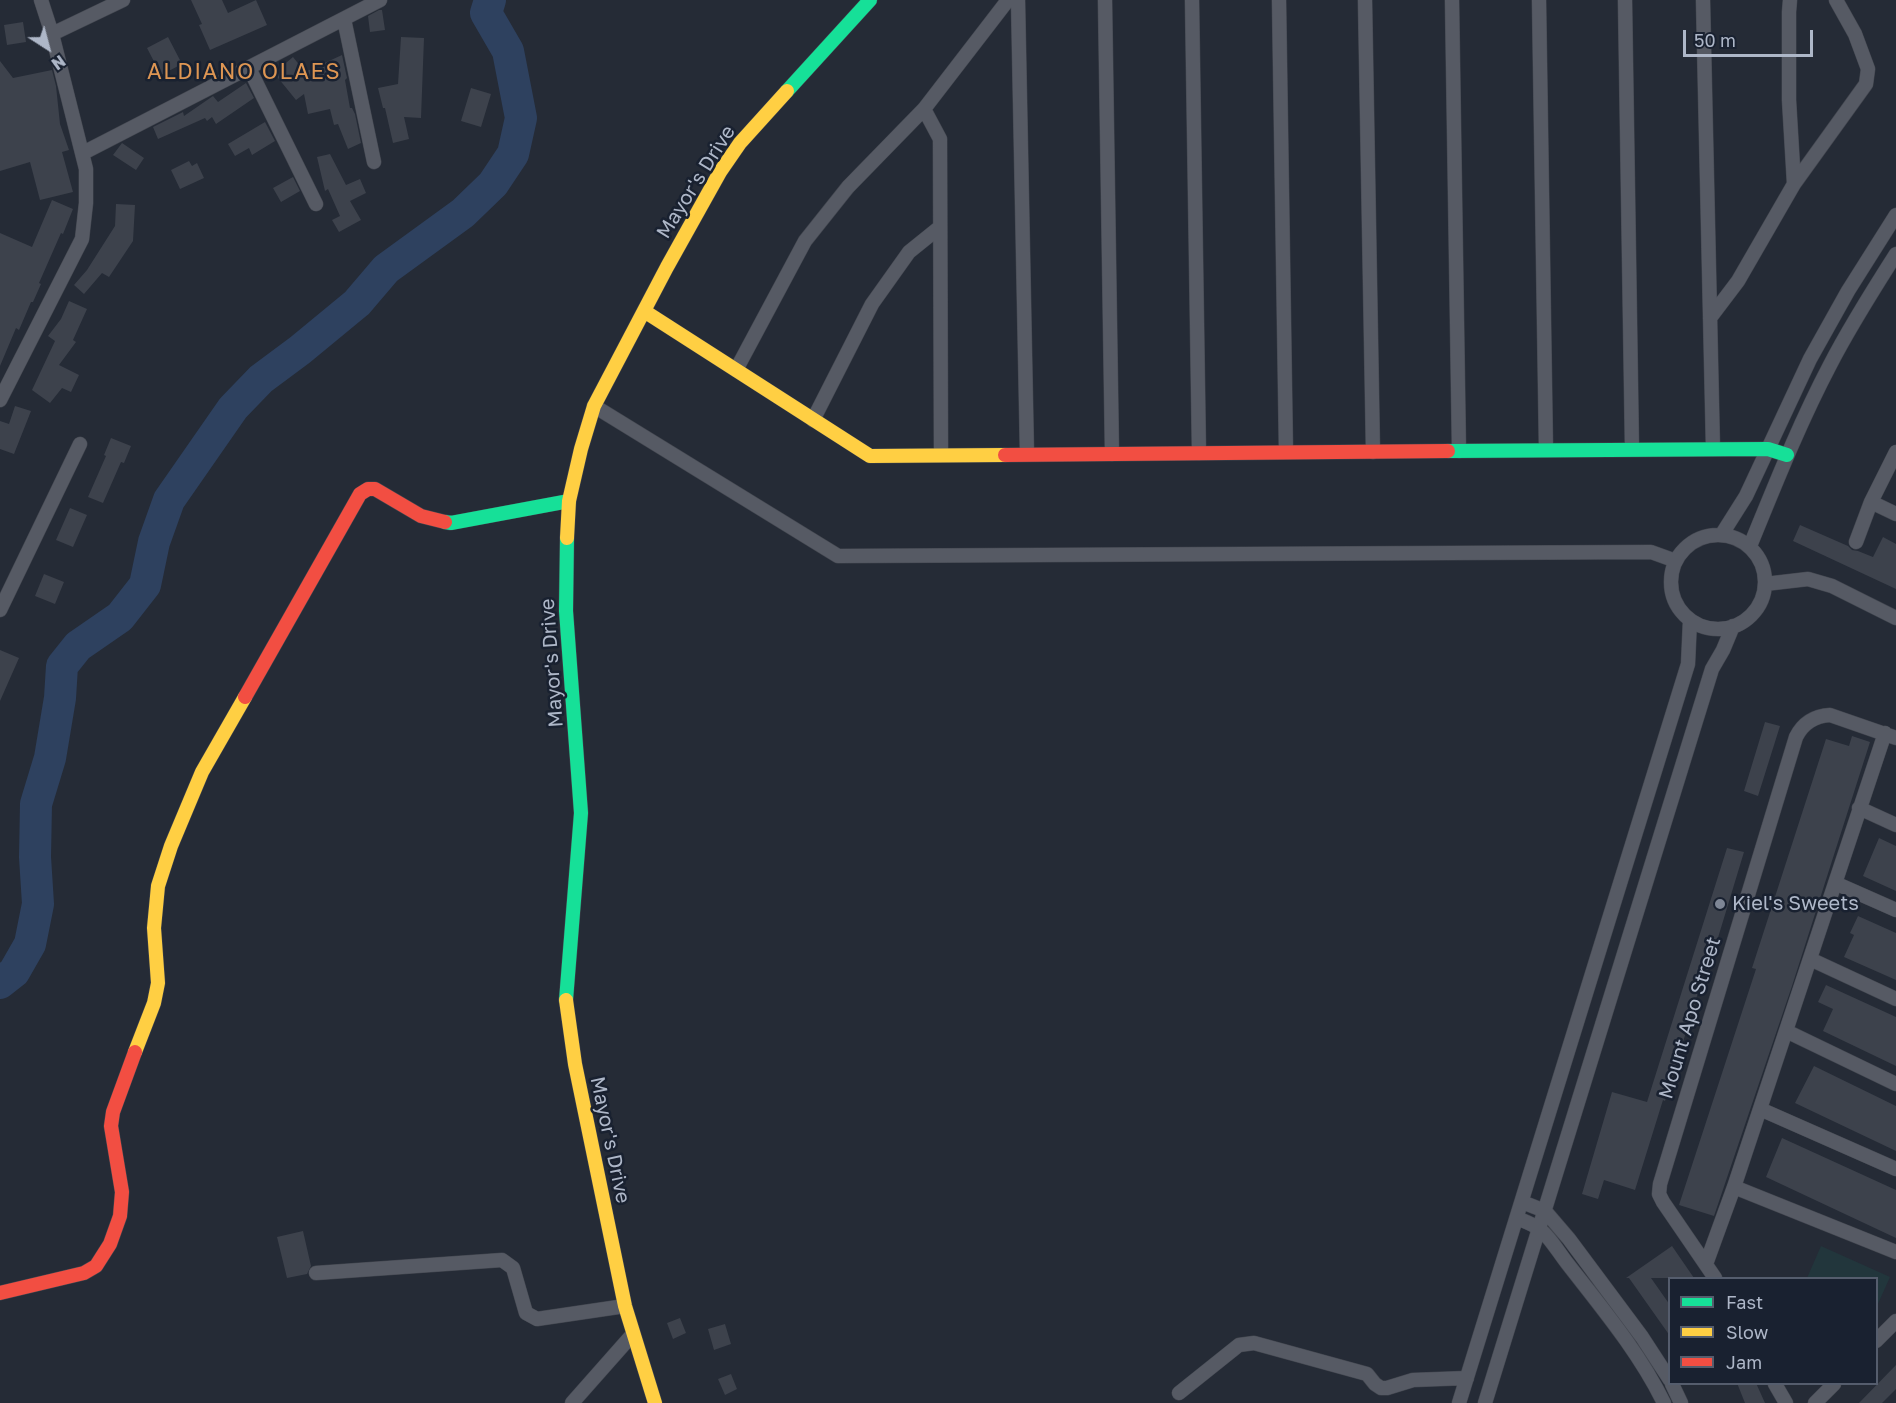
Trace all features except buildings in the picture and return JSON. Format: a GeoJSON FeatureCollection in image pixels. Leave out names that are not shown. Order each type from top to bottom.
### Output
{"type":"FeatureCollection","features":[{"type":"Feature","properties":{"kind":"street"},"geometry":{"type":"LineString","coordinates":[[0,400],[82,239],[86,203],[86,169],[83,153],[41,0]]}},
{"type":"Feature","properties":{"kind":"street"},"geometry":{"type":"LineString","coordinates":[[52,34],[123,0]]}},
{"type":"Feature","properties":{"kind":"street"},"geometry":{"type":"LineString","coordinates":[[83,153],[380,0]]}},
{"type":"Feature","properties":{"kind":"street","name":"Mayor's Drive"},"geometry":{"type":"LineString","coordinates":[[655,1403],[625,1306],[574,1064],[566,999],[581,813],[566,611],[569,501],[578,458],[594,406],[695,215],[740,143],[870,0]]}},
{"type":"Feature","properties":{"kind":"street"},"geometry":{"type":"LineString","coordinates":[[736,370],[805,241],[848,187],[924,109],[1008,0]]}},
{"type":"Feature","properties":{"kind":"street"},"geometry":{"type":"LineString","coordinates":[[1018,0],[1027,454]]}},
{"type":"Feature","properties":{"kind":"street"},"geometry":{"type":"LineString","coordinates":[[1105,0],[1112,454]]}},
{"type":"Feature","properties":{"kind":"street"},"geometry":{"type":"LineString","coordinates":[[1192,0],[1199,453]]}},
{"type":"Feature","properties":{"kind":"street"},"geometry":{"type":"LineString","coordinates":[[1279,0],[1286,452]]}},
{"type":"Feature","properties":{"kind":"street"},"geometry":{"type":"LineString","coordinates":[[1365,0],[1372,452]]}},
{"type":"Feature","properties":{"kind":"street"},"geometry":{"type":"LineString","coordinates":[[1452,0],[1459,451]]}},
{"type":"Feature","properties":{"kind":"street"},"geometry":{"type":"LineString","coordinates":[[1539,0],[1546,450]]}},
{"type":"Feature","properties":{"kind":"street"},"geometry":{"type":"LineString","coordinates":[[1625,0],[1632,449]]}},
{"type":"Feature","properties":{"kind":"street"},"geometry":{"type":"LineString","coordinates":[[1703,0],[1713,449]]}},
{"type":"Feature","properties":{"kind":"street"},"geometry":{"type":"LineString","coordinates":[[1790,0],[1789,100],[1794,184]]}},
{"type":"Feature","properties":{"kind":"street"},"geometry":{"type":"LineString","coordinates":[[1710,318],[1738,281],[1794,184],[1866,84],[1868,69],[1855,34],[1836,0]]}},
{"type":"Feature","properties":{"kind":"street"},"geometry":{"type":"LineString","coordinates":[[344,19],[374,162]]}},
{"type":"Feature","properties":{"kind":"street"},"geometry":{"type":"LineString","coordinates":[[249,68],[316,204]]}},
{"type":"Feature","properties":{"kind":"street"},"geometry":{"type":"LineString","coordinates":[[924,109],[939,140],[941,455]]}},
{"type":"Feature","properties":{"kind":"street"},"geometry":{"type":"LineString","coordinates":[[1722,534],[1746,496],[1810,359],[1848,291],[1896,215]]}},
{"type":"Feature","properties":{"kind":"street"},"geometry":{"type":"LineString","coordinates":[[813,420],[872,304],[909,252],[940,227]]}},
{"type":"Feature","properties":{"kind":"street"},"geometry":{"type":"LineString","coordinates":[[1750,546],[1787,455],[1830,365],[1866,300],[1896,254]]}},
{"type":"Feature","properties":{"kind":"street"},"geometry":{"type":"LineString","coordinates":[[644,311],[870,456],[1632,449],[1768,449],[1787,455]]}},
{"type":"Feature","properties":{"kind":"street"},"geometry":{"type":"LineString","coordinates":[[594,406],[838,556],[1651,552],[1676,561]]}},
{"type":"Feature","properties":{"kind":"street"},"geometry":{"type":"LineString","coordinates":[[0,610],[80,444]]}},
{"type":"Feature","properties":{"kind":"street"},"geometry":{"type":"LineString","coordinates":[[1856,542],[1871,502],[1896,452]]}},
{"type":"Feature","properties":{"kind":"street"},"geometry":{"type":"LineString","coordinates":[[0,1293],[84,1274],[96,1266],[110,1244],[120,1216],[122,1192],[111,1126],[113,1112],[154,1003],[158,983],[154,928],[158,886],[168,856],[202,772],[360,494],[368,489],[375,489],[429,520],[443,523],[569,501]]}},
{"type":"Feature","properties":{"kind":"street"},"geometry":{"type":"LineString","coordinates":[[1871,502],[1896,514]]}},
{"type":"Feature","properties":{"kind":"street"},"geometry":{"type":"LineString","coordinates":[[1722,534],[1737,538],[1750,546],[1761,563],[1765,584],[1756,610],[1746,620],[1719,629],[1704,627],[1690,620],[1679,610],[1670,580],[1681,552],[1692,542],[1706,536],[1722,534]]}},
{"type":"Feature","properties":{"kind":"street"},"geometry":{"type":"LineString","coordinates":[[1765,584],[1808,579],[1832,586],[1896,618]]}},
{"type":"Feature","properties":{"kind":"street"},"geometry":{"type":"LineString","coordinates":[[1459,1403],[1688,663],[1690,620]]}},
{"type":"Feature","properties":{"kind":"street"},"geometry":{"type":"LineString","coordinates":[[1485,1403],[1712,669],[1733,626]]}},
{"type":"Feature","properties":{"kind":"street","name":"Mount Apo Street"},"geometry":{"type":"LineString","coordinates":[[1706,1264],[1659,1194],[1666,1163],[1796,737],[1801,728],[1810,720],[1830,715],[1890,735]]}},
{"type":"Feature","properties":{"kind":"street"},"geometry":{"type":"LineString","coordinates":[[1714,1277],[1706,1264],[1734,1187],[1859,808],[1890,735]]}},
{"type":"Feature","properties":{"kind":"street"},"geometry":{"type":"LineString","coordinates":[[1859,808],[1896,825]]}},
{"type":"Feature","properties":{"kind":"street"},"geometry":{"type":"LineString","coordinates":[[1835,883],[1896,910]]}},
{"type":"Feature","properties":{"kind":"street"},"geometry":{"type":"LineString","coordinates":[[1810,959],[1896,999]]}},
{"type":"Feature","properties":{"kind":"street"},"geometry":{"type":"LineString","coordinates":[[1786,1031],[1896,1084]]}},
{"type":"Feature","properties":{"kind":"street"},"geometry":{"type":"LineString","coordinates":[[1760,1109],[1896,1169]]}},
{"type":"Feature","properties":{"kind":"street"},"geometry":{"type":"LineString","coordinates":[[1734,1187],[1896,1252]]}},
{"type":"Feature","properties":{"kind":"street"},"geometry":{"type":"LineString","coordinates":[[1522,1202],[1545,1211],[1569,1239],[1642,1336],[1668,1377]]}},
{"type":"Feature","properties":{"kind":"street"},"geometry":{"type":"LineString","coordinates":[[1517,1218],[1540,1228],[1620,1332],[1652,1378],[1664,1403]]}},
{"type":"Feature","properties":{"kind":"street"},"geometry":{"type":"LineString","coordinates":[[316,1273],[502,1260],[513,1268],[526,1313],[537,1319],[625,1306]]}},
{"type":"Feature","properties":{"kind":"street"},"geometry":{"type":"LineString","coordinates":[[1878,1339],[1896,1321]]}},
{"type":"Feature","properties":{"kind":"street"},"geometry":{"type":"LineString","coordinates":[[572,1403],[633,1334]]}},
{"type":"Feature","properties":{"kind":"street"},"geometry":{"type":"LineString","coordinates":[[1179,1393],[1239,1345],[1254,1343],[1367,1374],[1380,1388],[1413,1380],[1467,1378]]}},
{"type":"Feature","properties":{"kind":"street"},"geometry":{"type":"LineString","coordinates":[[1672,1385],[1681,1403]]}},
{"type":"Feature","properties":{"kind":"street"},"geometry":{"type":"LineString","coordinates":[[1776,1385],[1786,1403]]}},
{"type":"Feature","properties":{"kind":"street"},"geometry":{"type":"LineString","coordinates":[[1815,1403],[1832,1385]]}},
{"type":"Feature","properties":{"kind":"shaded area"},"geometry":{"type":"Polygon","coordinates":[[[1821,1246],[1890,1277],[1878,1304],[1878,1277],[1807,1277],[1821,1246]]]}},
{"type":"Feature","properties":{"kind":"waterway"},"geometry":{"type":"LineString","coordinates":[[0,983],[14,972],[30,944],[38,904],[35,857],[36,804],[50,758],[60,698],[62,666],[78,646],[120,617],[145,585],[154,542],[169,500],[233,408],[261,379],[357,303],[386,269],[463,213],[493,184],[513,154],[521,118],[508,51],[486,13],[490,0]]}},
{"type":"Feature","properties":{"kind":"traffic: fast"},"geometry":{"type":"LineString","coordinates":[[787,91],[870,0]]}},
{"type":"Feature","properties":{"kind":"traffic: fast"},"geometry":{"type":"LineString","coordinates":[[1448,451],[1768,449],[1787,455]]}},
{"type":"Feature","properties":{"kind":"traffic: fast"},"geometry":{"type":"LineString","coordinates":[[445,522],[451,523],[569,501]]}},
{"type":"Feature","properties":{"kind":"traffic: fast"},"geometry":{"type":"LineString","coordinates":[[566,1000],[581,813],[566,611],[567,538]]}},
{"type":"Feature","properties":{"kind":"traffic: slow"},"geometry":{"type":"LineString","coordinates":[[567,538],[569,501],[594,406],[720,172],[740,143],[787,91]]}},
{"type":"Feature","properties":{"kind":"traffic: slow"},"geometry":{"type":"LineString","coordinates":[[644,311],[870,456],[1005,455]]}},
{"type":"Feature","properties":{"kind":"traffic: slow"},"geometry":{"type":"LineString","coordinates":[[135,1052],[154,1003],[158,983],[154,928],[158,886],[171,846],[202,772],[245,697]]}},
{"type":"Feature","properties":{"kind":"traffic: slow"},"geometry":{"type":"LineString","coordinates":[[566,1000],[575,1064],[625,1306],[655,1403]]}},
{"type":"Feature","properties":{"kind":"traffic: jam"},"geometry":{"type":"LineString","coordinates":[[1005,455],[1448,451]]}},
{"type":"Feature","properties":{"kind":"traffic: jam"},"geometry":{"type":"LineString","coordinates":[[245,697],[360,494],[368,489],[375,489],[421,516],[445,522]]}},
{"type":"Feature","properties":{"kind":"traffic: jam"},"geometry":{"type":"LineString","coordinates":[[0,1293],[84,1273],[96,1266],[110,1244],[120,1216],[122,1192],[111,1126],[113,1112],[135,1052]]}},
{"type":"Feature","properties":{"kind":"place","name":"Kiel's Sweets"},"geometry":{"type":"Point","coordinates":[1720,904]}},
{"type":"Feature","properties":{"kind":"district","name":"ALDIANO OLAES"},"geometry":{"type":"Point","coordinates":[244,72]}}]}
